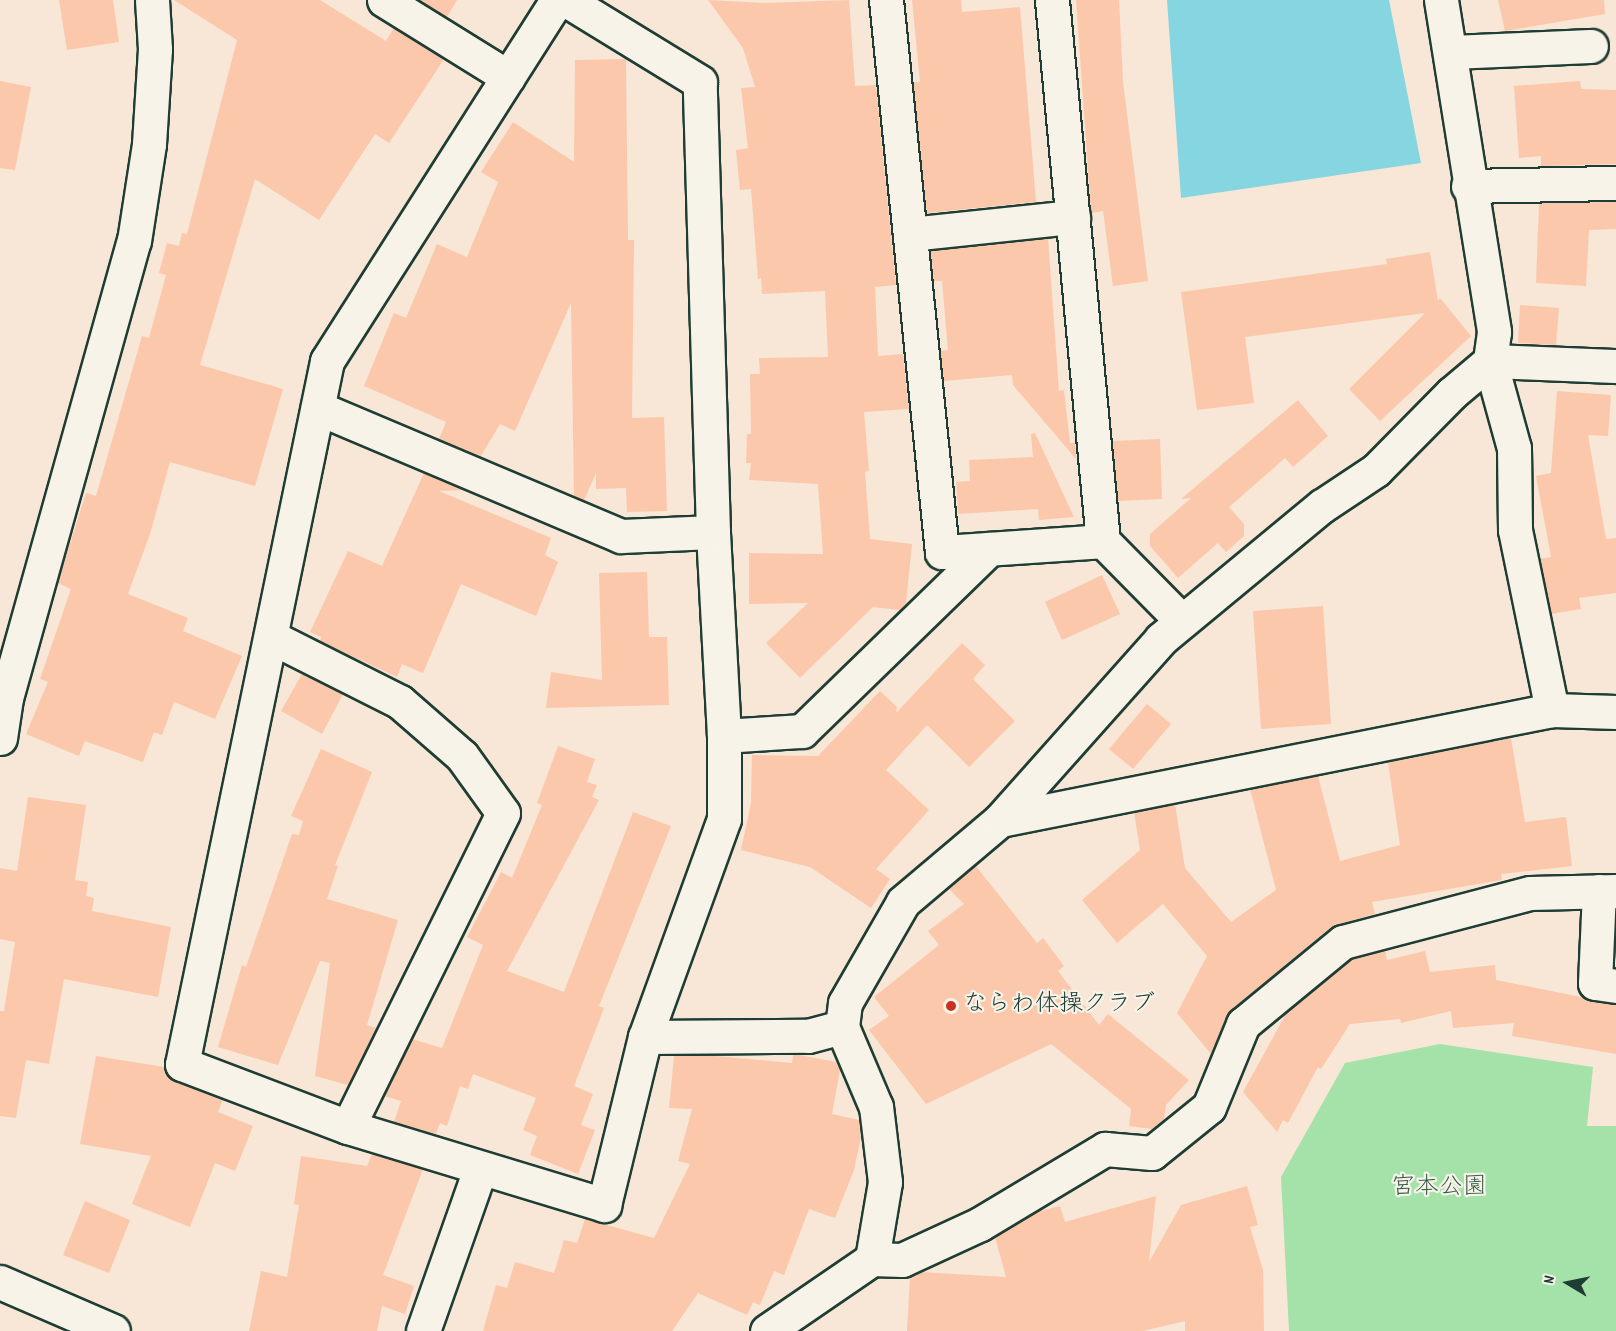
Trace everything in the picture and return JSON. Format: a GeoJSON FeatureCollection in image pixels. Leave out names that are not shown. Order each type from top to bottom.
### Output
{"type":"FeatureCollection","features":[{"type":"Feature","properties":{"kind":"street"},"geometry":{"type":"LineString","coordinates":[[0,738],[6,698],[134,240],[149,144],[155,49],[152,0]]}},
{"type":"Feature","properties":{"kind":"street"},"geometry":{"type":"LineString","coordinates":[[384,0],[508,77]]}},
{"type":"Feature","properties":{"kind":"street"},"geometry":{"type":"LineString","coordinates":[[556,0],[327,361],[182,1064],[348,1127],[604,1205],[645,1037],[724,819],[724,736],[713,532],[700,82],[566,0]]}},
{"type":"Feature","properties":{"kind":"street"},"geometry":{"type":"LineString","coordinates":[[886,0],[942,552],[1103,541]]}},
{"type":"Feature","properties":{"kind":"street"},"geometry":{"type":"LineString","coordinates":[[1052,0],[1103,541],[1182,621]]}},
{"type":"Feature","properties":{"kind":"street"},"geometry":{"type":"LineString","coordinates":[[1441,0],[1451,52],[1468,186],[1494,332],[1490,361],[1514,447],[1515,530],[1552,710]]}},
{"type":"Feature","properties":{"kind":"street"},"geometry":{"type":"LineString","coordinates":[[1451,52],[1591,46]]}},
{"type":"Feature","properties":{"kind":"street"},"geometry":{"type":"LineString","coordinates":[[1468,186],[1616,183]]}},
{"type":"Feature","properties":{"kind":"street"},"geometry":{"type":"LineString","coordinates":[[910,234],[1073,218]]}},
{"type":"Feature","properties":{"kind":"street"},"geometry":{"type":"LineString","coordinates":[[873,1259],[885,1182],[876,1107],[842,1027],[845,1003],[903,902],[1000,820],[1161,639],[1322,506],[1376,470],[1452,393],[1490,361],[1616,366]]}},
{"type":"Feature","properties":{"kind":"street"},"geometry":{"type":"LineString","coordinates":[[318,408],[621,536],[713,532]]}},
{"type":"Feature","properties":{"kind":"street"},"geometry":{"type":"LineString","coordinates":[[724,736],[802,731],[989,549]]}},
{"type":"Feature","properties":{"kind":"street"},"geometry":{"type":"LineString","coordinates":[[271,637],[399,702],[462,756],[503,813],[348,1127]]}},
{"type":"Feature","properties":{"kind":"street"},"geometry":{"type":"LineString","coordinates":[[1000,820],[1552,710],[1616,712]]}},
{"type":"Feature","properties":{"kind":"street"},"geometry":{"type":"LineString","coordinates":[[767,1331],[873,1259],[902,1260],[932,1247],[980,1224],[1105,1149],[1152,1153],[1209,1107],[1243,1024],[1343,942],[1530,892],[1607,891],[1594,984],[1616,986]]}},
{"type":"Feature","properties":{"kind":"street"},"geometry":{"type":"LineString","coordinates":[[645,1037],[808,1036],[842,1027]]}},
{"type":"Feature","properties":{"kind":"street"},"geometry":{"type":"LineString","coordinates":[[423,1331],[480,1169]]}},
{"type":"Feature","properties":{"kind":"street"},"geometry":{"type":"LineString","coordinates":[[0,1282],[113,1331]]}},
{"type":"Feature","properties":{"kind":"green space","name":"宮本公園"},"geometry":{"type":"Polygon","coordinates":[[[1440,1044],[1593,1067],[1587,1126],[1616,1126],[1616,1331],[1289,1331],[1281,1177],[1345,1063],[1440,1044]]]}},
{"type":"Feature","properties":{"kind":"water"},"geometry":{"type":"Polygon","coordinates":[[[1167,0],[1389,0],[1421,163],[1181,198],[1167,0]]]}},
{"type":"Feature","properties":{"kind":"building"},"geometry":{"type":"Polygon","coordinates":[[[59,0],[113,0],[119,42],[67,50],[59,0]]]}},
{"type":"Feature","properties":{"kind":"building"},"geometry":{"type":"Polygon","coordinates":[[[174,0],[320,0],[386,41],[394,28],[444,59],[389,143],[375,134],[319,220],[255,179],[200,365],[283,389],[255,486],[170,462],[150,534],[128,594],[188,618],[183,631],[242,656],[215,719],[174,702],[162,735],[154,732],[143,762],[85,741],[79,756],[26,734],[48,682],[40,679],[71,589],[58,583],[59,579],[86,493],[96,496],[142,336],[149,338],[166,275],[159,273],[167,243],[179,246],[182,233],[187,234],[237,40],[174,0]]]}},
{"type":"Feature","properties":{"kind":"building"},"geometry":{"type":"Polygon","coordinates":[[[420,0],[457,0],[447,17],[420,0]]]}},
{"type":"Feature","properties":{"kind":"building"},"geometry":{"type":"Polygon","coordinates":[[[708,0],[765,3],[849,0],[855,86],[876,85],[896,285],[875,287],[878,356],[903,354],[909,409],[864,412],[869,471],[865,472],[870,539],[912,544],[906,603],[900,610],[873,607],[800,678],[766,643],[808,603],[749,604],[749,553],[823,554],[818,484],[749,480],[751,463],[746,463],[747,434],[751,434],[750,374],[760,374],[759,358],[828,357],[825,291],[762,294],[761,278],[758,279],[751,189],[740,190],[736,150],[748,148],[741,88],[755,87],[743,48],[708,0]]]}},
{"type":"Feature","properties":{"kind":"building"},"geometry":{"type":"Polygon","coordinates":[[[912,0],[961,0],[962,12],[1020,7],[1036,202],[927,213],[913,82],[920,82],[912,0]]]}},
{"type":"Feature","properties":{"kind":"building"},"geometry":{"type":"Polygon","coordinates":[[[1076,0],[1119,0],[1123,82],[1148,281],[1113,286],[1103,211],[1091,213],[1076,0]]]}},
{"type":"Feature","properties":{"kind":"building"},"geometry":{"type":"Polygon","coordinates":[[[1498,0],[1604,0],[1605,14],[1505,31],[1498,0]]]}},
{"type":"Feature","properties":{"kind":"building"},"geometry":{"type":"Polygon","coordinates":[[[626,59],[628,240],[634,240],[632,418],[664,417],[667,511],[627,512],[626,488],[596,489],[596,473],[584,500],[574,496],[571,303],[515,431],[500,424],[481,456],[439,439],[446,422],[364,386],[394,313],[406,318],[437,244],[467,257],[498,182],[481,172],[513,122],[574,162],[575,60],[626,59]]]}},
{"type":"Feature","properties":{"kind":"building"},"geometry":{"type":"Polygon","coordinates":[[[0,81],[31,87],[15,170],[0,168],[0,81]]]}},
{"type":"Feature","properties":{"kind":"building"},"geometry":{"type":"Polygon","coordinates":[[[1580,81],[1581,89],[1616,90],[1616,164],[1541,166],[1541,156],[1519,158],[1514,86],[1580,81]]]}},
{"type":"Feature","properties":{"kind":"building"},"geometry":{"type":"Polygon","coordinates":[[[1616,202],[1616,229],[1589,230],[1586,286],[1536,283],[1539,203],[1616,202]]]}},
{"type":"Feature","properties":{"kind":"building"},"geometry":{"type":"Polygon","coordinates":[[[1048,238],[1059,391],[1064,390],[1070,443],[1075,443],[1076,459],[1013,385],[1012,375],[944,381],[940,351],[948,350],[942,281],[933,281],[930,251],[1048,238]]]}},
{"type":"Feature","properties":{"kind":"building"},"geometry":{"type":"Polygon","coordinates":[[[1430,252],[1438,301],[1440,298],[1471,336],[1380,421],[1349,389],[1425,313],[1245,337],[1254,403],[1197,410],[1181,292],[1387,264],[1386,259],[1430,252]]]}},
{"type":"Feature","properties":{"kind":"building"},"geometry":{"type":"Polygon","coordinates":[[[1520,305],[1559,308],[1556,345],[1518,343],[1520,305]]]}},
{"type":"Feature","properties":{"kind":"building"},"geometry":{"type":"Polygon","coordinates":[[[1557,391],[1611,395],[1608,436],[1588,435],[1606,539],[1616,538],[1616,593],[1579,598],[1581,609],[1551,614],[1540,559],[1551,557],[1536,476],[1551,473],[1557,391]]]}},
{"type":"Feature","properties":{"kind":"building"},"geometry":{"type":"Polygon","coordinates":[[[1298,400],[1328,436],[1293,467],[1285,458],[1229,507],[1244,524],[1244,536],[1226,552],[1218,543],[1178,578],[1150,546],[1150,534],[1191,498],[1181,499],[1298,400]]]}},
{"type":"Feature","properties":{"kind":"building"},"geometry":{"type":"Polygon","coordinates":[[[1035,433],[1074,517],[1039,520],[1038,509],[958,514],[956,482],[970,481],[969,460],[1033,457],[1031,434],[1035,433]]]}},
{"type":"Feature","properties":{"kind":"building"},"geometry":{"type":"Polygon","coordinates":[[[1160,439],[1162,499],[1118,501],[1112,441],[1160,439]]]}},
{"type":"Feature","properties":{"kind":"building"},"geometry":{"type":"Polygon","coordinates":[[[424,473],[465,490],[439,491],[551,538],[545,555],[558,562],[536,616],[461,584],[423,673],[402,664],[397,677],[320,641],[321,637],[310,632],[348,551],[382,566],[424,473]]]}},
{"type":"Feature","properties":{"kind":"building"},"geometry":{"type":"Polygon","coordinates":[[[647,572],[649,637],[667,637],[669,705],[546,708],[551,672],[602,680],[599,573],[647,572]]]}},
{"type":"Feature","properties":{"kind":"building"},"geometry":{"type":"Polygon","coordinates":[[[1102,575],[1120,614],[1062,640],[1045,602],[1102,575]]]}},
{"type":"Feature","properties":{"kind":"building"},"geometry":{"type":"Polygon","coordinates":[[[1323,606],[1331,724],[1261,729],[1253,611],[1323,606]]]}},
{"type":"Feature","properties":{"kind":"building"},"geometry":{"type":"Polygon","coordinates":[[[962,643],[985,665],[973,679],[1015,721],[969,767],[927,725],[886,770],[929,810],[876,869],[890,879],[871,908],[810,867],[741,850],[751,803],[752,755],[818,756],[880,691],[897,707],[896,713],[962,643]]]}},
{"type":"Feature","properties":{"kind":"building"},"geometry":{"type":"Polygon","coordinates":[[[302,674],[343,694],[322,734],[281,711],[302,674]]]}},
{"type":"Feature","properties":{"kind":"building"},"geometry":{"type":"Polygon","coordinates":[[[1147,704],[1171,724],[1133,769],[1109,749],[1147,704]]]}},
{"type":"Feature","properties":{"kind":"building"},"geometry":{"type":"Polygon","coordinates":[[[1511,738],[1525,822],[1566,817],[1572,866],[1501,874],[1502,880],[1372,902],[1375,914],[1331,927],[1231,1010],[1211,1054],[1177,1013],[1207,956],[1163,904],[1117,943],[1082,900],[1140,850],[1134,812],[1175,804],[1185,868],[1231,922],[1276,890],[1250,789],[1318,776],[1340,861],[1400,845],[1388,762],[1511,738]]]}},
{"type":"Feature","properties":{"kind":"building"},"geometry":{"type":"Polygon","coordinates":[[[558,746],[595,759],[587,782],[597,785],[592,797],[599,800],[507,971],[564,992],[633,812],[671,826],[599,1006],[604,1008],[574,1086],[593,1094],[581,1125],[595,1130],[578,1174],[530,1155],[537,1136],[523,1130],[536,1098],[473,1074],[468,1089],[460,1086],[447,1126],[440,1123],[436,1134],[394,1122],[401,1101],[384,1096],[412,1039],[442,1048],[483,945],[467,937],[501,872],[512,878],[542,805],[537,803],[558,746]]]}},
{"type":"Feature","properties":{"kind":"building"},"geometry":{"type":"Polygon","coordinates":[[[321,749],[372,772],[335,865],[338,866],[327,899],[398,920],[367,1025],[376,1028],[348,1085],[315,1076],[330,963],[320,961],[278,1065],[218,1047],[242,965],[246,967],[292,834],[299,835],[303,821],[291,816],[321,749]]]}},
{"type":"Feature","properties":{"kind":"building"},"geometry":{"type":"Polygon","coordinates":[[[28,797],[86,805],[75,880],[88,882],[86,896],[94,898],[92,911],[171,927],[158,997],[64,979],[49,1064],[26,1060],[16,1118],[0,1116],[0,1011],[4,1011],[15,942],[0,939],[0,868],[17,871],[28,797]]]}},
{"type":"Feature","properties":{"kind":"building"},"geometry":{"type":"Polygon","coordinates":[[[975,865],[1037,943],[1043,938],[1064,966],[1058,971],[1099,1025],[1108,1014],[1189,1080],[1166,1105],[1164,1119],[1152,1129],[1129,1126],[1131,1109],[1051,1044],[926,1104],[869,1030],[889,1016],[874,997],[939,945],[928,931],[964,904],[949,889],[975,865]]]}},
{"type":"Feature","properties":{"kind":"building"},"geometry":{"type":"Polygon","coordinates":[[[1385,950],[1387,960],[1425,951],[1430,972],[1495,965],[1496,980],[1616,1004],[1616,1054],[1512,1036],[1514,1023],[1453,1028],[1451,1011],[1401,1023],[1400,1019],[1350,1024],[1321,1069],[1318,1067],[1288,1123],[1283,1120],[1277,1132],[1243,1092],[1287,1012],[1352,959],[1385,950]]]}},
{"type":"Feature","properties":{"kind":"building"},"geometry":{"type":"Polygon","coordinates":[[[705,1055],[792,1063],[793,1055],[800,1055],[836,1062],[840,1070],[832,1114],[859,1120],[861,1137],[854,1170],[835,1218],[809,1209],[784,1275],[774,1271],[760,1305],[753,1302],[747,1315],[698,1293],[672,1331],[483,1331],[496,1285],[507,1288],[515,1262],[554,1273],[564,1240],[577,1243],[585,1219],[654,1238],[690,1164],[678,1161],[692,1109],[669,1108],[674,1056],[705,1055]]]}},
{"type":"Feature","properties":{"kind":"building"},"geometry":{"type":"Polygon","coordinates":[[[96,1056],[164,1067],[175,1081],[223,1099],[218,1112],[253,1126],[235,1171],[215,1163],[190,1227],[132,1204],[151,1156],[80,1144],[96,1056]]]}},
{"type":"Feature","properties":{"kind":"building"},"geometry":{"type":"Polygon","coordinates":[[[372,1154],[423,1169],[383,1275],[414,1286],[405,1314],[382,1306],[377,1331],[249,1331],[261,1271],[287,1277],[299,1205],[294,1204],[301,1156],[367,1166],[372,1154]]]}},
{"type":"Feature","properties":{"kind":"building"},"geometry":{"type":"Polygon","coordinates":[[[1247,1186],[1258,1225],[1250,1227],[1263,1270],[1264,1331],[1185,1331],[1185,1321],[1143,1331],[907,1331],[910,1277],[920,1272],[1006,1277],[995,1237],[1036,1212],[1060,1206],[1065,1222],[1156,1196],[1149,1262],[1181,1205],[1247,1186]]]}},
{"type":"Feature","properties":{"kind":"building"},"geometry":{"type":"Polygon","coordinates":[[[85,1201],[130,1220],[109,1273],[63,1255],[85,1201]]]}},
{"type":"Feature","properties":{"kind":"place","name":"ならわ体操クラブ"},"geometry":{"type":"Point","coordinates":[951,1006]}}]}
